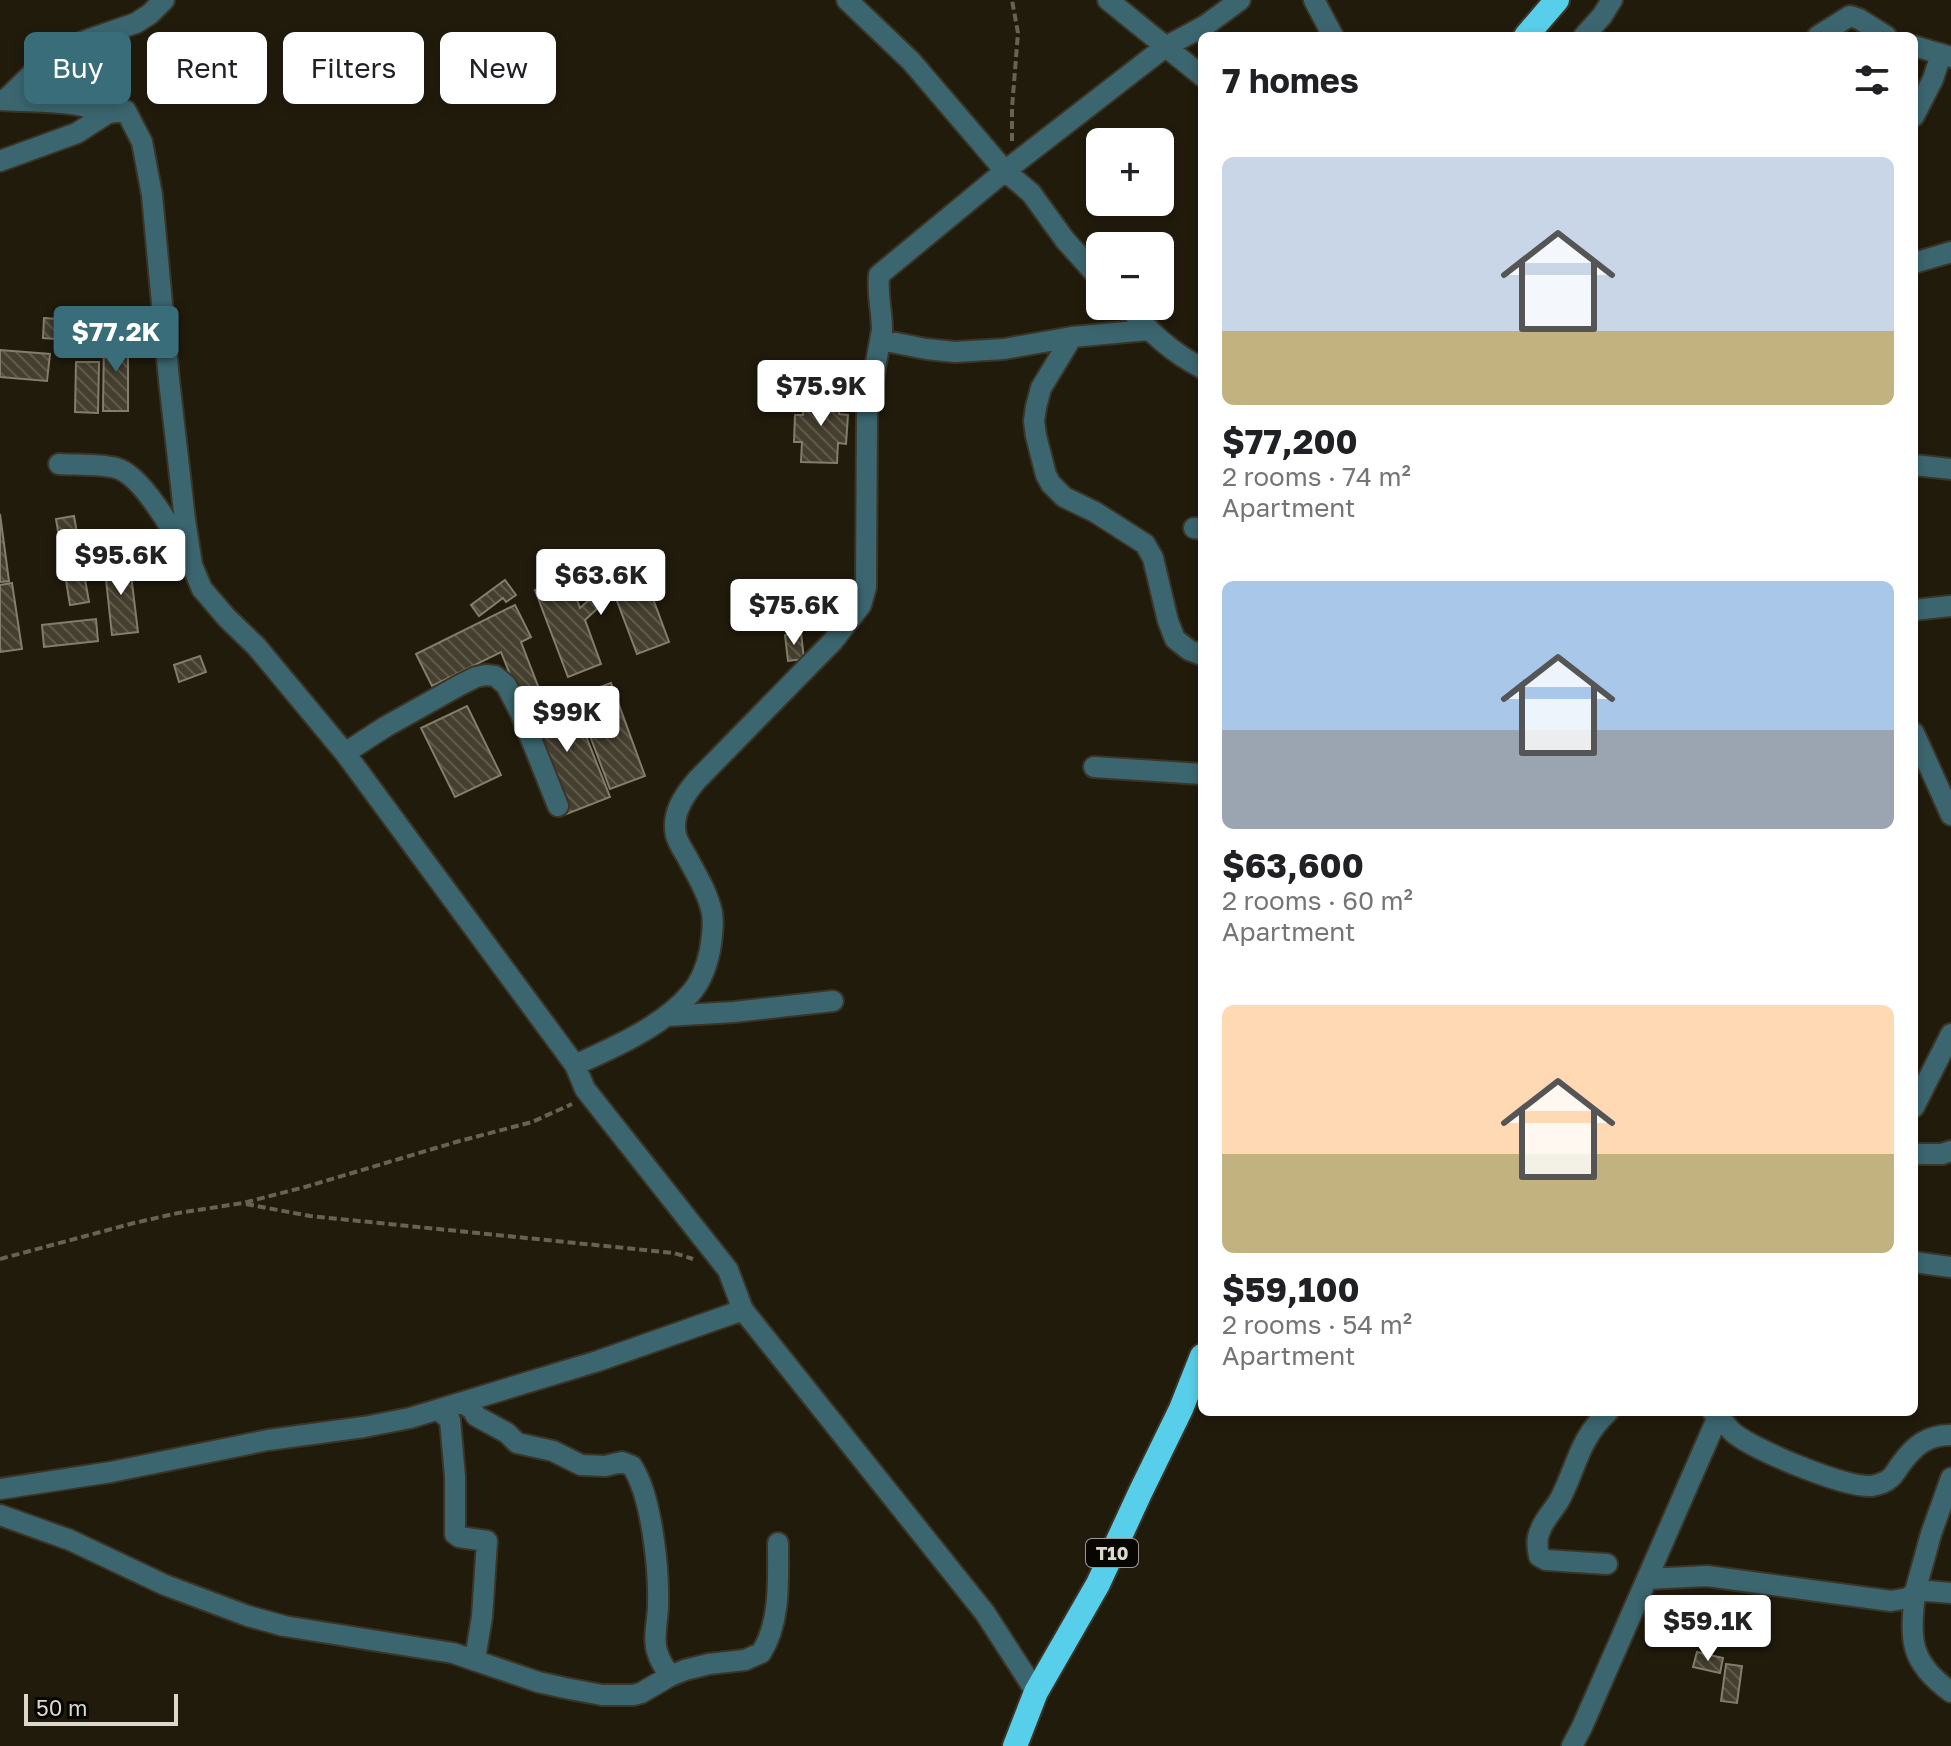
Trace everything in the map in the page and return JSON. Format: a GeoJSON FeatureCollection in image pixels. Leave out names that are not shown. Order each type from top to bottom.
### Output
{"type":"FeatureCollection","features":[{"type":"Feature","properties":{"kind":"highway"},"geometry":{"type":"LineString","coordinates":[[1529,32],[1557,0]]}},
{"type":"Feature","properties":{"kind":"highway","name":"T10"},"geometry":{"type":"LineString","coordinates":[[1015,1746],[1036,1692],[1098,1584],[1181,1409],[1198,1366]]}},
{"type":"Feature","properties":{"kind":"street"},"geometry":{"type":"LineString","coordinates":[[2,100],[59,53],[136,23],[164,0]]}},
{"type":"Feature","properties":{"kind":"street"},"geometry":{"type":"LineString","coordinates":[[847,0],[911,61],[1005,171],[1031,193],[1086,263]]}},
{"type":"Feature","properties":{"kind":"street"},"geometry":{"type":"LineString","coordinates":[[1108,0],[1198,73]]}},
{"type":"Feature","properties":{"kind":"street"},"geometry":{"type":"LineString","coordinates":[[575,1065],[666,1016],[691,994],[707,960],[713,923],[702,884],[676,835],[680,803],[697,780],[833,641],[865,598],[867,411],[881,340],[879,275],[1005,171],[1165,47],[1206,25],[1240,0]]}},
{"type":"Feature","properties":{"kind":"street"},"geometry":{"type":"LineString","coordinates":[[1314,0],[1331,32]]}},
{"type":"Feature","properties":{"kind":"street"},"geometry":{"type":"LineString","coordinates":[[1588,32],[1612,0]]}},
{"type":"Feature","properties":{"kind":"street"},"geometry":{"type":"LineString","coordinates":[[1824,32],[1850,16],[1880,32]]}},
{"type":"Feature","properties":{"kind":"street"},"geometry":{"type":"LineString","coordinates":[[1918,47],[1946,56],[1918,108]]}},
{"type":"Feature","properties":{"kind":"street"},"geometry":{"type":"LineString","coordinates":[[2,100],[70,103],[108,113],[126,111],[142,142],[152,195],[192,565]]}},
{"type":"Feature","properties":{"kind":"street"},"geometry":{"type":"LineString","coordinates":[[0,161],[77,133],[108,113]]}},
{"type":"Feature","properties":{"kind":"street"},"geometry":{"type":"LineString","coordinates":[[1918,262],[1951,252]]}},
{"type":"Feature","properties":{"kind":"street"},"geometry":{"type":"LineString","coordinates":[[1139,320],[1173,351],[1198,366]]}},
{"type":"Feature","properties":{"kind":"street"},"geometry":{"type":"LineString","coordinates":[[881,340],[955,352],[1004,349],[1072,337],[1148,330]]}},
{"type":"Feature","properties":{"kind":"street"},"geometry":{"type":"LineString","coordinates":[[1072,337],[1041,388],[1036,407],[1036,436],[1046,475],[1064,497],[1095,512],[1145,544],[1153,558],[1175,639],[1198,653]]}},
{"type":"Feature","properties":{"kind":"street"},"geometry":{"type":"LineString","coordinates":[[59,464],[117,468],[134,477],[163,515],[202,589],[256,646],[345,753],[575,1065],[585,1089],[728,1270],[743,1310],[985,1613],[1036,1692]]}},
{"type":"Feature","properties":{"kind":"street"},"geometry":{"type":"LineString","coordinates":[[1918,465],[1951,469]]}},
{"type":"Feature","properties":{"kind":"street"},"geometry":{"type":"LineString","coordinates":[[1918,610],[1951,606]]}},
{"type":"Feature","properties":{"kind":"street"},"geometry":{"type":"LineString","coordinates":[[345,753],[468,681],[486,675],[495,676],[506,685],[521,714],[558,806]]}},
{"type":"Feature","properties":{"kind":"street"},"geometry":{"type":"LineString","coordinates":[[1918,742],[1951,815]]}},
{"type":"Feature","properties":{"kind":"street"},"geometry":{"type":"LineString","coordinates":[[1094,767],[1198,774]]}},
{"type":"Feature","properties":{"kind":"street"},"geometry":{"type":"LineString","coordinates":[[666,1016],[833,1001]]}},
{"type":"Feature","properties":{"kind":"street"},"geometry":{"type":"LineString","coordinates":[[1918,1099],[1951,1034]]}},
{"type":"Feature","properties":{"kind":"street"},"geometry":{"type":"LineString","coordinates":[[1918,1154],[1951,1151]]}},
{"type":"Feature","properties":{"kind":"street"},"geometry":{"type":"LineString","coordinates":[[1918,1263],[1951,1267]]}},
{"type":"Feature","properties":{"kind":"street"},"geometry":{"type":"LineString","coordinates":[[0,1489],[111,1472],[268,1440],[364,1427],[439,1410],[598,1361],[743,1310]]}},
{"type":"Feature","properties":{"kind":"street"},"geometry":{"type":"LineString","coordinates":[[462,1403],[519,1444],[553,1451],[581,1465],[605,1466],[622,1462],[632,1466],[642,1487],[656,1555],[657,1651],[670,1676]]}},
{"type":"Feature","properties":{"kind":"street"},"geometry":{"type":"LineString","coordinates":[[439,1410],[450,1420],[455,1477],[455,1534],[487,1541],[482,1617],[475,1659]]}},
{"type":"Feature","properties":{"kind":"street"},"geometry":{"type":"LineString","coordinates":[[1604,1416],[1583,1444],[1560,1499],[1540,1530],[1537,1542],[1539,1556],[1546,1560],[1607,1564]]}},
{"type":"Feature","properties":{"kind":"street"},"geometry":{"type":"LineString","coordinates":[[1572,1746],[1648,1579],[1716,1416]]}},
{"type":"Feature","properties":{"kind":"street"},"geometry":{"type":"LineString","coordinates":[[1719,1416],[1734,1434],[1772,1454],[1825,1476],[1874,1486],[1890,1479],[1911,1450],[1921,1442],[1951,1435]]}},
{"type":"Feature","properties":{"kind":"street"},"geometry":{"type":"LineString","coordinates":[[1951,1478],[1915,1592],[1912,1621],[1912,1641],[1922,1665],[1932,1678],[1951,1692]]}},
{"type":"Feature","properties":{"kind":"street"},"geometry":{"type":"LineString","coordinates":[[0,1515],[70,1540],[165,1585],[248,1616],[284,1626],[436,1650],[475,1659],[538,1682],[616,1696],[641,1693],[685,1670],[745,1660],[761,1653],[770,1633],[777,1600],[778,1543]]}},
{"type":"Feature","properties":{"kind":"street"},"geometry":{"type":"LineString","coordinates":[[1648,1579],[1686,1576],[1725,1578],[1891,1601],[1908,1598],[1915,1592],[1951,1593]]}},
{"type":"Feature","properties":{"kind":"path"},"geometry":{"type":"LineString","coordinates":[[1005,171],[1012,140],[1018,33],[1012,0]]}},
{"type":"Feature","properties":{"kind":"path"},"geometry":{"type":"LineString","coordinates":[[0,1259],[178,1213],[243,1203],[532,1122],[570,1105],[585,1089]]}},
{"type":"Feature","properties":{"kind":"path"},"geometry":{"type":"LineString","coordinates":[[243,1203],[310,1216],[674,1253],[728,1270]]}},
{"type":"Feature","properties":{"kind":"building"},"geometry":{"type":"Polygon","coordinates":[[[44,318],[101,322],[100,342],[43,338],[44,318]]]}},
{"type":"Feature","properties":{"kind":"building"},"geometry":{"type":"Polygon","coordinates":[[[104,336],[128,336],[128,411],[103,411],[104,336]]]}},
{"type":"Feature","properties":{"kind":"building"},"geometry":{"type":"Polygon","coordinates":[[[0,350],[50,354],[47,381],[0,377],[0,350]]]}},
{"type":"Feature","properties":{"kind":"building"},"geometry":{"type":"Polygon","coordinates":[[[76,362],[99,362],[98,413],[75,412],[76,362]]]}},
{"type":"Feature","properties":{"kind":"building"},"geometry":{"type":"Polygon","coordinates":[[[804,393],[840,394],[839,414],[848,415],[846,444],[838,443],[837,463],[801,462],[802,442],[794,442],[795,415],[803,415],[804,393]]]}},
{"type":"Feature","properties":{"kind":"building"},"geometry":{"type":"Polygon","coordinates":[[[0,514],[9,581],[0,582],[0,514]]]}},
{"type":"Feature","properties":{"kind":"building"},"geometry":{"type":"Polygon","coordinates":[[[74,516],[89,602],[70,605],[56,519],[74,516]]]}},
{"type":"Feature","properties":{"kind":"building"},"geometry":{"type":"Polygon","coordinates":[[[129,558],[138,632],[112,635],[104,561],[129,558]]]}},
{"type":"Feature","properties":{"kind":"building"},"geometry":{"type":"Polygon","coordinates":[[[639,561],[669,642],[637,654],[614,593],[585,620],[601,664],[568,677],[535,590],[569,577],[580,608],[610,581],[607,573],[639,561]]]}},
{"type":"Feature","properties":{"kind":"building"},"geometry":{"type":"Polygon","coordinates":[[[505,580],[516,595],[506,602],[503,598],[479,616],[471,605],[505,580]]]}},
{"type":"Feature","properties":{"kind":"building"},"geometry":{"type":"Polygon","coordinates":[[[12,583],[22,649],[0,652],[0,585],[12,583]]]}},
{"type":"Feature","properties":{"kind":"building"},"geometry":{"type":"Polygon","coordinates":[[[515,605],[531,637],[521,642],[543,699],[523,707],[501,652],[432,686],[416,654],[515,605]]]}},
{"type":"Feature","properties":{"kind":"building"},"geometry":{"type":"Polygon","coordinates":[[[96,619],[98,641],[44,647],[42,625],[96,619]]]}},
{"type":"Feature","properties":{"kind":"building"},"geometry":{"type":"Polygon","coordinates":[[[801,633],[804,659],[788,661],[785,635],[801,633]]]}},
{"type":"Feature","properties":{"kind":"building"},"geometry":{"type":"Polygon","coordinates":[[[200,656],[206,672],[179,682],[174,665],[200,656]]]}},
{"type":"Feature","properties":{"kind":"building"},"geometry":{"type":"Polygon","coordinates":[[[611,683],[645,776],[610,789],[575,696],[611,683]]]}},
{"type":"Feature","properties":{"kind":"building"},"geometry":{"type":"Polygon","coordinates":[[[569,693],[610,797],[564,815],[524,711],[569,693]]]}},
{"type":"Feature","properties":{"kind":"building"},"geometry":{"type":"Polygon","coordinates":[[[467,706],[501,775],[455,797],[421,728],[467,706]]]}},
{"type":"Feature","properties":{"kind":"building"},"geometry":{"type":"Polygon","coordinates":[[[1697,1652],[1723,1658],[1720,1673],[1693,1667],[1697,1652]]]}},
{"type":"Feature","properties":{"kind":"building"},"geometry":{"type":"Polygon","coordinates":[[[1726,1664],[1742,1666],[1737,1703],[1721,1701],[1726,1664]]]}}]}
